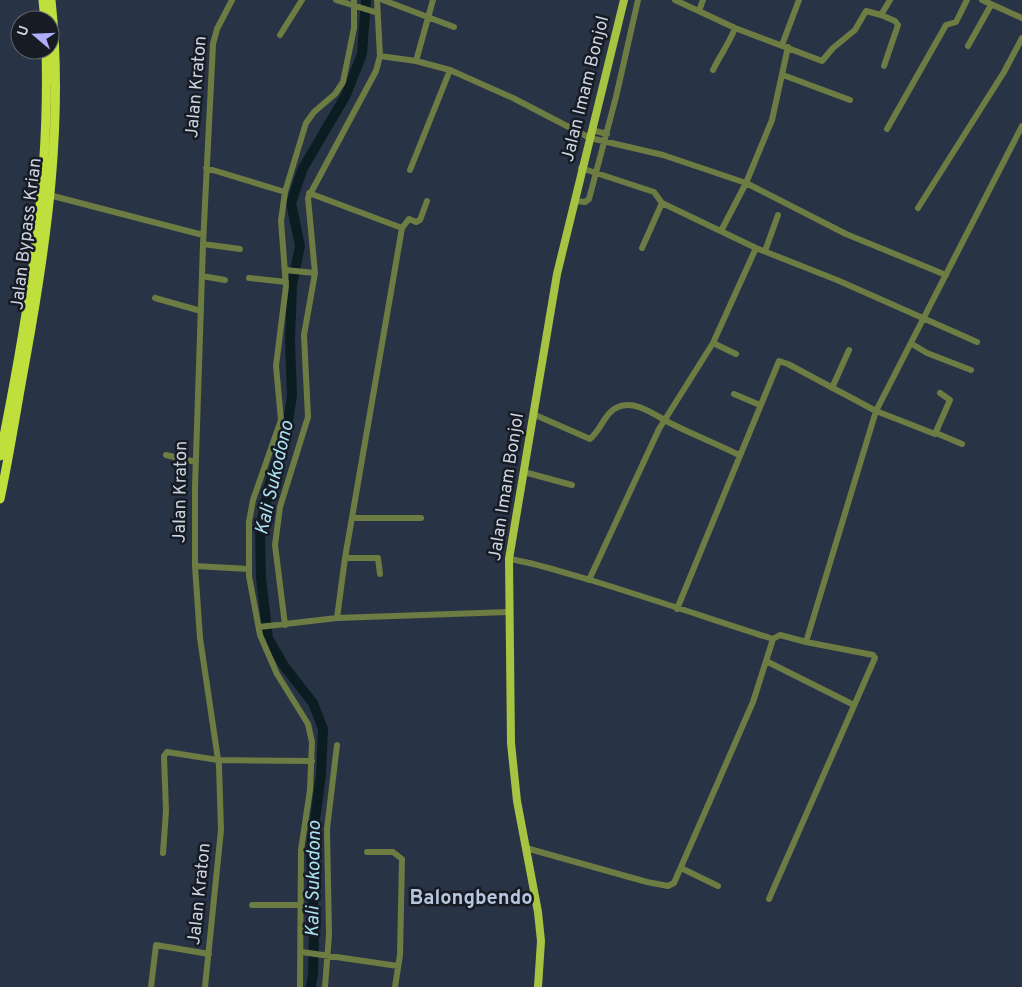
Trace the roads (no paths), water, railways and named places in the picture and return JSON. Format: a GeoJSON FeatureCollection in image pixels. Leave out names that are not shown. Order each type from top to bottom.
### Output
{"type":"FeatureCollection","features":[{"type":"Feature","properties":{"kind":"highway","name":"Jalan Bypass Krian"},"geometry":{"type":"LineString","coordinates":[[0,499],[35,308],[49,195],[54,122],[51,0]]}},
{"type":"Feature","properties":{"kind":"highway","name":"Jalan Bypass Krian"},"geometry":{"type":"LineString","coordinates":[[0,456],[35,260],[45,148],[46,60]]}},
{"type":"Feature","properties":{"kind":"main road","name":"Jalan Imam Bonjol"},"geometry":{"type":"LineString","coordinates":[[538,987],[541,941],[515,787],[511,743],[508,612],[509,559],[549,312],[581,168],[624,0]]}},
{"type":"Feature","properties":{"kind":"street","name":"Jalan Kraton"},"geometry":{"type":"LineString","coordinates":[[205,987],[221,830],[218,760],[200,638],[195,566],[196,462],[203,235],[213,40],[232,0]]}},
{"type":"Feature","properties":{"kind":"street"},"geometry":{"type":"LineString","coordinates":[[280,35],[302,0]]}},
{"type":"Feature","properties":{"kind":"street"},"geometry":{"type":"LineString","coordinates":[[336,0],[376,13]]}},
{"type":"Feature","properties":{"kind":"street"},"geometry":{"type":"LineString","coordinates":[[283,626],[275,552],[277,525],[282,500],[308,417],[304,335],[312,273],[308,218],[309,193],[374,77],[380,56],[376,13],[377,0]]}},
{"type":"Feature","properties":{"kind":"street"},"geometry":{"type":"LineString","coordinates":[[383,0],[454,27]]}},
{"type":"Feature","properties":{"kind":"street"},"geometry":{"type":"LineString","coordinates":[[416,61],[433,0]]}},
{"type":"Feature","properties":{"kind":"street"},"geometry":{"type":"LineString","coordinates":[[574,201],[585,202],[589,199],[607,134],[638,0]]}},
{"type":"Feature","properties":{"kind":"street"},"geometry":{"type":"LineString","coordinates":[[675,0],[735,28],[824,60],[834,48],[855,30],[866,11],[881,15],[898,23],[884,66]]}},
{"type":"Feature","properties":{"kind":"street"},"geometry":{"type":"LineString","coordinates":[[699,11],[703,0]]}},
{"type":"Feature","properties":{"kind":"street"},"geometry":{"type":"LineString","coordinates":[[721,231],[746,183],[772,120],[783,74],[785,46],[798,0]]}},
{"type":"Feature","properties":{"kind":"street"},"geometry":{"type":"LineString","coordinates":[[881,15],[890,0]]}},
{"type":"Feature","properties":{"kind":"street"},"geometry":{"type":"LineString","coordinates":[[887,129],[946,25],[957,21],[967,0]]}},
{"type":"Feature","properties":{"kind":"street"},"geometry":{"type":"LineString","coordinates":[[982,0],[1022,18]]}},
{"type":"Feature","properties":{"kind":"street"},"geometry":{"type":"LineString","coordinates":[[300,987],[304,952],[301,905],[301,850],[312,761],[309,727],[266,652],[249,569],[250,516],[280,420],[276,366],[288,270],[281,221],[285,192],[306,123],[343,82],[354,28],[355,5]]}},
{"type":"Feature","properties":{"kind":"street"},"geometry":{"type":"LineString","coordinates":[[968,46],[990,5]]}},
{"type":"Feature","properties":{"kind":"street"},"geometry":{"type":"LineString","coordinates":[[713,70],[720,54],[727,47],[735,28]]}},
{"type":"Feature","properties":{"kind":"street"},"geometry":{"type":"LineString","coordinates":[[918,208],[1004,72],[1022,38]]}},
{"type":"Feature","properties":{"kind":"street"},"geometry":{"type":"LineString","coordinates":[[380,56],[416,61],[450,70],[513,98],[590,138],[604,143],[664,155],[746,183],[846,234],[946,275]]}},
{"type":"Feature","properties":{"kind":"street"},"geometry":{"type":"LineString","coordinates":[[410,170],[450,70]]}},
{"type":"Feature","properties":{"kind":"street"},"geometry":{"type":"LineString","coordinates":[[783,74],[850,100]]}},
{"type":"Feature","properties":{"kind":"street"},"geometry":{"type":"LineString","coordinates":[[806,642],[876,411],[1022,126]]}},
{"type":"Feature","properties":{"kind":"street"},"geometry":{"type":"LineString","coordinates":[[592,130],[607,134]]}},
{"type":"Feature","properties":{"kind":"street"},"geometry":{"type":"LineString","coordinates":[[206,168],[285,192]]}},
{"type":"Feature","properties":{"kind":"street"},"geometry":{"type":"LineString","coordinates":[[581,168],[654,192],[662,203],[756,248],[977,342]]}},
{"type":"Feature","properties":{"kind":"street"},"geometry":{"type":"LineString","coordinates":[[309,193],[402,228]]}},
{"type":"Feature","properties":{"kind":"street"},"geometry":{"type":"LineString","coordinates":[[49,195],[203,235]]}},
{"type":"Feature","properties":{"kind":"street"},"geometry":{"type":"LineString","coordinates":[[337,618],[345,558],[402,228],[409,219],[416,222],[420,220],[427,201]]}},
{"type":"Feature","properties":{"kind":"street"},"geometry":{"type":"LineString","coordinates":[[642,248],[662,203]]}},
{"type":"Feature","properties":{"kind":"street"},"geometry":{"type":"LineString","coordinates":[[765,251],[778,215]]}},
{"type":"Feature","properties":{"kind":"street"},"geometry":{"type":"LineString","coordinates":[[203,244],[240,249]]}},
{"type":"Feature","properties":{"kind":"street"},"geometry":{"type":"LineString","coordinates":[[589,580],[664,420],[713,343],[756,248]]}},
{"type":"Feature","properties":{"kind":"street"},"geometry":{"type":"LineString","coordinates":[[288,270],[312,273]]}},
{"type":"Feature","properties":{"kind":"street"},"geometry":{"type":"LineString","coordinates":[[202,276],[225,280]]}},
{"type":"Feature","properties":{"kind":"street"},"geometry":{"type":"LineString","coordinates":[[249,278],[286,282]]}},
{"type":"Feature","properties":{"kind":"street"},"geometry":{"type":"LineString","coordinates":[[155,298],[201,311]]}},
{"type":"Feature","properties":{"kind":"street"},"geometry":{"type":"LineString","coordinates":[[713,343],[736,354]]}},
{"type":"Feature","properties":{"kind":"street"},"geometry":{"type":"LineString","coordinates":[[912,344],[927,353],[971,370]]}},
{"type":"Feature","properties":{"kind":"street"},"geometry":{"type":"LineString","coordinates":[[832,388],[849,350]]}},
{"type":"Feature","properties":{"kind":"street"},"geometry":{"type":"LineString","coordinates":[[677,609],[739,454],[781,361],[876,411],[962,444]]}},
{"type":"Feature","properties":{"kind":"street"},"geometry":{"type":"LineString","coordinates":[[936,433],[950,400],[940,393]]}},
{"type":"Feature","properties":{"kind":"street"},"geometry":{"type":"LineString","coordinates":[[734,394],[760,405]]}},
{"type":"Feature","properties":{"kind":"street"},"geometry":{"type":"LineString","coordinates":[[533,414],[588,438],[593,437],[611,411],[620,406],[630,406],[646,410],[739,454]]}},
{"type":"Feature","properties":{"kind":"street"},"geometry":{"type":"LineString","coordinates":[[166,454],[196,462]]}},
{"type":"Feature","properties":{"kind":"street"},"geometry":{"type":"LineString","coordinates":[[524,472],[572,485]]}},
{"type":"Feature","properties":{"kind":"street"},"geometry":{"type":"LineString","coordinates":[[352,518],[421,518]]}},
{"type":"Feature","properties":{"kind":"street"},"geometry":{"type":"LineString","coordinates":[[345,558],[378,558],[380,574]]}},
{"type":"Feature","properties":{"kind":"street"},"geometry":{"type":"LineString","coordinates":[[509,559],[529,562],[639,594],[677,609],[773,639]]}},
{"type":"Feature","properties":{"kind":"street"},"geometry":{"type":"LineString","coordinates":[[195,566],[249,569]]}},
{"type":"Feature","properties":{"kind":"street"},"geometry":{"type":"LineString","coordinates":[[262,627],[283,626],[337,618],[508,612]]}},
{"type":"Feature","properties":{"kind":"street"},"geometry":{"type":"LineString","coordinates":[[526,848],[647,882],[668,886],[674,883],[753,702],[773,639],[780,635],[875,657],[769,898]]}},
{"type":"Feature","properties":{"kind":"street"},"geometry":{"type":"LineString","coordinates":[[766,661],[854,706]]}},
{"type":"Feature","properties":{"kind":"street"},"geometry":{"type":"LineString","coordinates":[[325,987],[325,955],[330,908],[327,829],[337,745]]}},
{"type":"Feature","properties":{"kind":"street"},"geometry":{"type":"LineString","coordinates":[[163,853],[166,811],[165,754],[168,752],[218,760],[312,761]]}},
{"type":"Feature","properties":{"kind":"street"},"geometry":{"type":"LineString","coordinates":[[367,852],[393,852],[402,859],[398,966],[395,987]]}},
{"type":"Feature","properties":{"kind":"street"},"geometry":{"type":"LineString","coordinates":[[682,868],[718,886]]}},
{"type":"Feature","properties":{"kind":"street"},"geometry":{"type":"LineString","coordinates":[[252,905],[301,905]]}},
{"type":"Feature","properties":{"kind":"street"},"geometry":{"type":"LineString","coordinates":[[151,987],[156,945],[208,954]]}},
{"type":"Feature","properties":{"kind":"street"},"geometry":{"type":"LineString","coordinates":[[304,952],[398,966]]}},
{"type":"Feature","properties":{"kind":"waterway","name":"Kali Sukodono"},"geometry":{"type":"LineString","coordinates":[[311,987],[314,934],[311,849],[321,775],[323,729],[313,703],[284,666],[268,638],[261,578],[260,528],[270,482],[285,440],[292,396],[290,341],[292,285],[300,246],[291,203],[303,168],[346,95],[362,54],[366,0]]}},
{"type":"Feature","properties":{"kind":"district","name":"Balongbendo"},"geometry":{"type":"Point","coordinates":[471,899]}}]}
